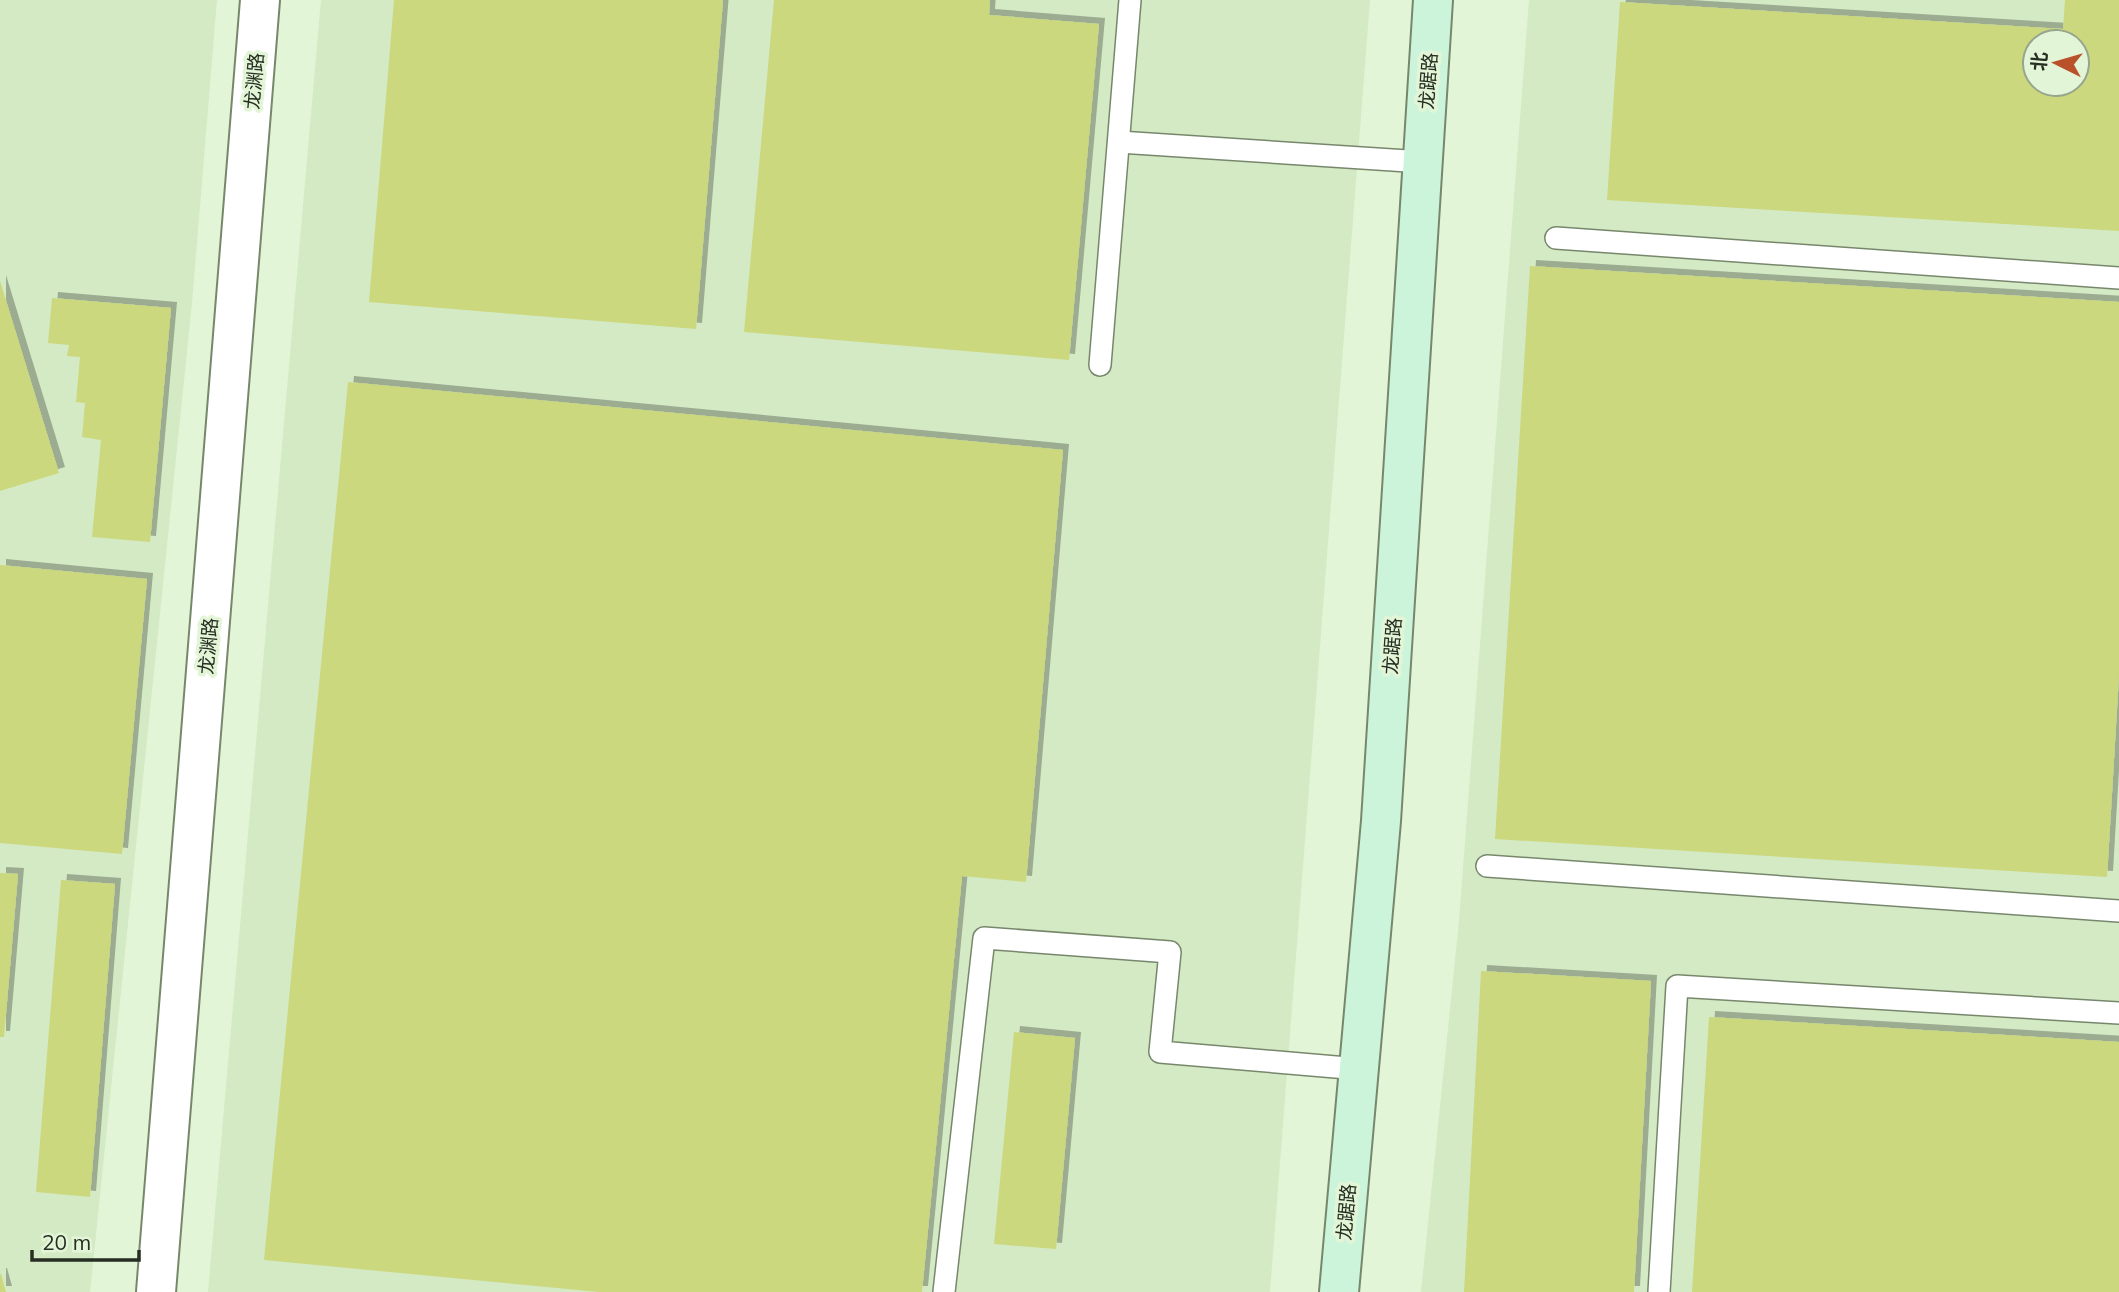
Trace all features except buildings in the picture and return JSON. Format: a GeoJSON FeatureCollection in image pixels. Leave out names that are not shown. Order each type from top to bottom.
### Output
{"type":"FeatureCollection","features":[{"type":"Feature","properties":{"kind":"street","name":"龙渊路"},"geometry":{"type":"LineString","coordinates":[[156,1292],[260,0]]}},
{"type":"Feature","properties":{"kind":"street","name":"龙踞路"},"geometry":{"type":"LineString","coordinates":[[1339,1292],[1381,821],[1433,0]]}},
{"type":"Feature","properties":{"kind":"lane"},"geometry":{"type":"LineString","coordinates":[[1100,365],[1130,0]]}},
{"type":"Feature","properties":{"kind":"lane"},"geometry":{"type":"LineString","coordinates":[[1119,142],[1423,162]]}},
{"type":"Feature","properties":{"kind":"lane"},"geometry":{"type":"LineString","coordinates":[[1556,238],[2119,278]]}},
{"type":"Feature","properties":{"kind":"lane"},"geometry":{"type":"LineString","coordinates":[[1487,866],[2119,911]]}},
{"type":"Feature","properties":{"kind":"lane"},"geometry":{"type":"LineString","coordinates":[[944,1292],[984,938],[1170,952],[1160,1052],[1359,1069]]}},
{"type":"Feature","properties":{"kind":"lane"},"geometry":{"type":"LineString","coordinates":[[1659,1292],[1677,986],[2119,1013]]}},
{"type":"Feature","properties":{"kind":"shaded area"},"geometry":{"type":"Polygon","coordinates":[[[0,0],[217,0],[192,303],[90,1292],[0,1292],[0,0]]]}},
{"type":"Feature","properties":{"kind":"shaded area"},"geometry":{"type":"Polygon","coordinates":[[[321,0],[1370,0],[1270,1292],[208,1292],[321,0]]]}},
{"type":"Feature","properties":{"kind":"shaded area"},"geometry":{"type":"Polygon","coordinates":[[[1529,0],[2119,0],[2119,1292],[1421,1292],[1459,921],[1529,0]]]}}]}
